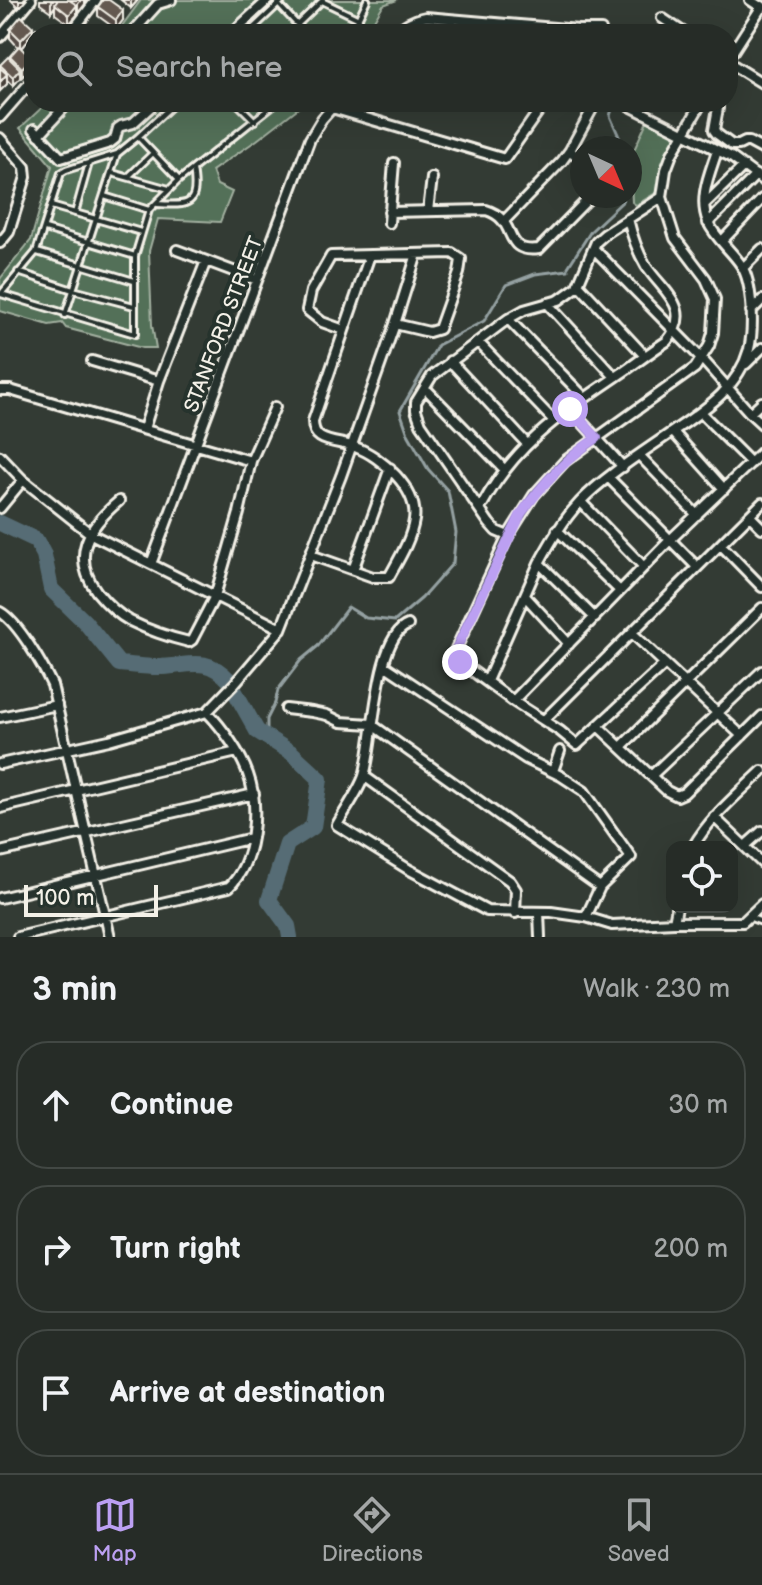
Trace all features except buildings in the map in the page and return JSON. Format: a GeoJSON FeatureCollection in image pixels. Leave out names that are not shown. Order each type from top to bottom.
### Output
{"type":"FeatureCollection","features":[{"type":"Feature","properties":{"kind":"street"},"geometry":{"type":"LineString","coordinates":[[0,37],[31,0]]}},
{"type":"Feature","properties":{"kind":"street"},"geometry":{"type":"LineString","coordinates":[[78,24],[96,0]]}},
{"type":"Feature","properties":{"kind":"street"},"geometry":{"type":"LineString","coordinates":[[140,24],[158,4],[171,0]]}},
{"type":"Feature","properties":{"kind":"street"},"geometry":{"type":"LineString","coordinates":[[242,24],[268,0]]}},
{"type":"Feature","properties":{"kind":"street"},"geometry":{"type":"LineString","coordinates":[[738,44],[762,7],[750,0]]}},
{"type":"Feature","properties":{"kind":"street"},"geometry":{"type":"LineString","coordinates":[[406,24],[426,17],[497,24]]}},
{"type":"Feature","properties":{"kind":"street"},"geometry":{"type":"LineString","coordinates":[[662,18],[671,24]]}},
{"type":"Feature","properties":{"kind":"street"},"geometry":{"type":"LineString","coordinates":[[738,67],[762,83]]}},
{"type":"Feature","properties":{"kind":"street"},"geometry":{"type":"LineString","coordinates":[[0,117],[24,89]]}},
{"type":"Feature","properties":{"kind":"street"},"geometry":{"type":"LineString","coordinates":[[58,112],[37,132],[61,158],[107,145],[115,139],[118,128],[133,123],[145,112]]}},
{"type":"Feature","properties":{"kind":"street","name":"STANFORD STREET"},"geometry":{"type":"LineString","coordinates":[[151,564],[310,139],[328,112]]}},
{"type":"Feature","properties":{"kind":"street"},"geometry":{"type":"LineString","coordinates":[[356,112],[505,159],[538,112]]}},
{"type":"Feature","properties":{"kind":"street"},"geometry":{"type":"LineString","coordinates":[[578,136],[591,112]]}},
{"type":"Feature","properties":{"kind":"street"},"geometry":{"type":"LineString","coordinates":[[642,112],[731,157],[759,178],[708,223]]}},
{"type":"Feature","properties":{"kind":"street"},"geometry":{"type":"LineString","coordinates":[[665,664],[577,745],[456,659],[455,651],[508,536],[534,495],[565,461],[695,368],[702,359],[713,333],[715,299],[706,279],[675,238],[662,197],[672,154],[696,112]]}},
{"type":"Feature","properties":{"kind":"street"},"geometry":{"type":"LineString","coordinates":[[717,112],[714,130],[717,134],[732,145],[749,142],[762,149]]}},
{"type":"Feature","properties":{"kind":"street"},"geometry":{"type":"LineString","coordinates":[[0,138],[25,167],[26,177],[9,232],[0,243]]}},
{"type":"Feature","properties":{"kind":"street"},"geometry":{"type":"LineString","coordinates":[[504,221],[570,150]]}},
{"type":"Feature","properties":{"kind":"street"},"geometry":{"type":"LineString","coordinates":[[717,151],[704,192],[705,204],[708,223],[743,268],[749,286],[750,347],[742,368]]}},
{"type":"Feature","properties":{"kind":"street"},"geometry":{"type":"LineString","coordinates":[[389,223],[394,163]]}},
{"type":"Feature","properties":{"kind":"street"},"geometry":{"type":"LineString","coordinates":[[705,204],[744,166]]}},
{"type":"Feature","properties":{"kind":"street"},"geometry":{"type":"LineString","coordinates":[[428,211],[432,178]]}},
{"type":"Feature","properties":{"kind":"street"},"geometry":{"type":"LineString","coordinates":[[508,536],[496,531],[421,424],[416,402],[432,376],[508,319],[524,310],[559,300],[577,287],[596,242],[662,197]]}},
{"type":"Feature","properties":{"kind":"street"},"geometry":{"type":"LineString","coordinates":[[722,241],[762,199]]}},
{"type":"Feature","properties":{"kind":"street"},"geometry":{"type":"LineString","coordinates":[[389,212],[486,210],[498,213],[518,247],[527,251],[539,249],[579,208]]}},
{"type":"Feature","properties":{"kind":"street"},"geometry":{"type":"LineString","coordinates":[[480,509],[490,490],[527,444],[584,397],[667,341],[674,330],[677,309],[673,298],[640,256],[628,219]]}},
{"type":"Feature","properties":{"kind":"street"},"geometry":{"type":"LineString","coordinates":[[594,249],[762,424]]}},
{"type":"Feature","properties":{"kind":"street"},"geometry":{"type":"LineString","coordinates":[[743,268],[762,249]]}},
{"type":"Feature","properties":{"kind":"street"},"geometry":{"type":"LineString","coordinates":[[177,250],[257,280]]}},
{"type":"Feature","properties":{"kind":"street"},"geometry":{"type":"LineString","coordinates":[[344,330],[322,322],[307,310],[311,291],[331,256],[452,253],[461,259],[439,329],[429,332],[395,324]]}},
{"type":"Feature","properties":{"kind":"street"},"geometry":{"type":"LineString","coordinates":[[0,764],[109,740],[207,712],[281,629],[352,446],[417,254]]}},
{"type":"Feature","properties":{"kind":"street"},"geometry":{"type":"LineString","coordinates":[[311,555],[373,577],[389,577],[415,517],[411,498],[390,468],[367,451],[321,438],[314,431],[313,421],[370,255]]}},
{"type":"Feature","properties":{"kind":"street"},"geometry":{"type":"LineString","coordinates":[[144,429],[159,381],[206,261]]}},
{"type":"Feature","properties":{"kind":"street"},"geometry":{"type":"LineString","coordinates":[[578,284],[645,356]]}},
{"type":"Feature","properties":{"kind":"street"},"geometry":{"type":"LineString","coordinates":[[751,311],[762,300]]}},
{"type":"Feature","properties":{"kind":"street"},"geometry":{"type":"LineString","coordinates":[[547,303],[615,377]]}},
{"type":"Feature","properties":{"kind":"street"},"geometry":{"type":"LineString","coordinates":[[508,319],[584,397]]}},
{"type":"Feature","properties":{"kind":"street"},"geometry":{"type":"LineString","coordinates":[[478,342],[554,421]]}},
{"type":"Feature","properties":{"kind":"street"},"geometry":{"type":"LineString","coordinates":[[487,681],[539,563],[557,530],[581,502],[609,478],[701,413],[728,389],[742,368],[762,348]]}},
{"type":"Feature","properties":{"kind":"street"},"geometry":{"type":"LineString","coordinates":[[92,361],[159,381]]}},
{"type":"Feature","properties":{"kind":"street"},"geometry":{"type":"LineString","coordinates":[[450,361],[527,444]]}},
{"type":"Feature","properties":{"kind":"street"},"geometry":{"type":"LineString","coordinates":[[425,388],[505,470]]}},
{"type":"Feature","properties":{"kind":"street"},"geometry":{"type":"LineString","coordinates":[[0,390],[10,390],[251,461]]}},
{"type":"Feature","properties":{"kind":"street"},"geometry":{"type":"LineString","coordinates":[[750,413],[762,402]]}},
{"type":"Feature","properties":{"kind":"street"},"geometry":{"type":"LineString","coordinates":[[119,501],[91,534],[84,550],[83,568],[89,581],[105,602],[127,619],[189,642],[215,596],[251,461],[275,407]]}},
{"type":"Feature","properties":{"kind":"street"},"geometry":{"type":"LineString","coordinates":[[570,409],[623,467]]}},
{"type":"Feature","properties":{"kind":"street"},"geometry":{"type":"LineString","coordinates":[[701,413],[751,463]]}},
{"type":"Feature","properties":{"kind":"street"},"geometry":{"type":"LineString","coordinates":[[673,432],[724,489]]}},
{"type":"Feature","properties":{"kind":"street"},"geometry":{"type":"LineString","coordinates":[[513,701],[670,540],[762,452]]}},
{"type":"Feature","properties":{"kind":"street"},"geometry":{"type":"LineString","coordinates":[[639,455],[697,515]]}},
{"type":"Feature","properties":{"kind":"street"},"geometry":{"type":"LineString","coordinates":[[0,456],[23,480],[91,534],[281,629]]}},
{"type":"Feature","properties":{"kind":"street"},"geometry":{"type":"LineString","coordinates":[[353,570],[390,468]]}},
{"type":"Feature","properties":{"kind":"street"},"geometry":{"type":"LineString","coordinates":[[609,478],[697,567]]}},
{"type":"Feature","properties":{"kind":"street"},"geometry":{"type":"LineString","coordinates":[[0,508],[23,480]]}},
{"type":"Feature","properties":{"kind":"street"},"geometry":{"type":"LineString","coordinates":[[581,502],[644,567]]}},
{"type":"Feature","properties":{"kind":"street"},"geometry":{"type":"LineString","coordinates":[[544,720],[762,503]]}},
{"type":"Feature","properties":{"kind":"street"},"geometry":{"type":"LineString","coordinates":[[750,516],[762,528]]}},
{"type":"Feature","properties":{"kind":"street"},"geometry":{"type":"LineString","coordinates":[[557,530],[620,591]]}},
{"type":"Feature","properties":{"kind":"street"},"geometry":{"type":"LineString","coordinates":[[721,545],[762,587]]}},
{"type":"Feature","properties":{"kind":"street"},"geometry":{"type":"LineString","coordinates":[[539,563],[595,618]]}},
{"type":"Feature","properties":{"kind":"street"},"geometry":{"type":"LineString","coordinates":[[525,596],[569,644]]}},
{"type":"Feature","properties":{"kind":"street"},"geometry":{"type":"LineString","coordinates":[[621,747],[762,608]]}},
{"type":"Feature","properties":{"kind":"street"},"geometry":{"type":"LineString","coordinates":[[0,612],[6,615],[44,669],[57,705],[110,937]]}},
{"type":"Feature","properties":{"kind":"street"},"geometry":{"type":"LineString","coordinates":[[408,625],[403,626],[394,637],[384,665],[364,776],[337,825],[482,910],[551,912],[586,917],[612,925],[743,922],[762,904]]}},
{"type":"Feature","properties":{"kind":"street"},"geometry":{"type":"LineString","coordinates":[[632,633],[742,736]]}},
{"type":"Feature","properties":{"kind":"street"},"geometry":{"type":"LineString","coordinates":[[384,665],[526,759],[553,771],[584,791],[630,855],[600,887],[586,917]]}},
{"type":"Feature","properties":{"kind":"street"},"geometry":{"type":"LineString","coordinates":[[652,775],[762,671]]}},
{"type":"Feature","properties":{"kind":"street"},"geometry":{"type":"LineString","coordinates":[[0,717],[57,705]]}},
{"type":"Feature","properties":{"kind":"street"},"geometry":{"type":"LineString","coordinates":[[286,709],[327,715],[341,722],[371,724],[600,887]]}},
{"type":"Feature","properties":{"kind":"street"},"geometry":{"type":"LineString","coordinates":[[18,937],[229,887],[236,880],[247,860],[252,838],[254,794],[248,772],[237,752],[207,712]]}},
{"type":"Feature","properties":{"kind":"street"},"geometry":{"type":"LineString","coordinates":[[599,727],[667,791],[677,796],[684,793],[762,716]]}},
{"type":"Feature","properties":{"kind":"street"},"geometry":{"type":"LineString","coordinates":[[553,771],[560,751]]}},
{"type":"Feature","properties":{"kind":"street"},"geometry":{"type":"LineString","coordinates":[[0,808],[237,752]]}},
{"type":"Feature","properties":{"kind":"street"},"geometry":{"type":"LineString","coordinates":[[696,841],[714,817],[762,771]]}},
{"type":"Feature","properties":{"kind":"street"},"geometry":{"type":"LineString","coordinates":[[364,776],[510,881],[516,890],[515,913]]}},
{"type":"Feature","properties":{"kind":"street"},"geometry":{"type":"LineString","coordinates":[[0,852],[254,794]]}},
{"type":"Feature","properties":{"kind":"street"},"geometry":{"type":"LineString","coordinates":[[714,817],[762,863]]}},
{"type":"Feature","properties":{"kind":"street"},"geometry":{"type":"LineString","coordinates":[[745,846],[762,831]]}},
{"type":"Feature","properties":{"kind":"street"},"geometry":{"type":"LineString","coordinates":[[0,898],[252,838]]}},
{"type":"Feature","properties":{"kind":"street"},"geometry":{"type":"LineString","coordinates":[[539,912],[540,937]]}},
{"type":"Feature","properties":{"kind":"street"},"geometry":{"type":"LineString","coordinates":[[674,922],[676,913]]}},
{"type":"Feature","properties":{"kind":"lane"},"geometry":{"type":"LineString","coordinates":[[257,24],[280,2],[298,24],[322,0],[359,19]]}},
{"type":"Feature","properties":{"kind":"lane"},"geometry":{"type":"LineString","coordinates":[[356,24],[367,0]]}},
{"type":"Feature","properties":{"kind":"lane"},"geometry":{"type":"LineString","coordinates":[[165,112],[117,154],[61,173],[36,252],[1,294],[135,334],[135,256],[149,210],[179,180],[265,112]]}},
{"type":"Feature","properties":{"kind":"lane"},"geometry":{"type":"LineString","coordinates":[[246,112],[255,121]]}},
{"type":"Feature","properties":{"kind":"lane"},"geometry":{"type":"LineString","coordinates":[[138,137],[179,180]]}},
{"type":"Feature","properties":{"kind":"lane"},"geometry":{"type":"LineString","coordinates":[[128,177],[153,153]]}},
{"type":"Feature","properties":{"kind":"lane"},"geometry":{"type":"LineString","coordinates":[[65,315],[117,154]]}},
{"type":"Feature","properties":{"kind":"lane"},"geometry":{"type":"LineString","coordinates":[[75,213],[89,163]]}},
{"type":"Feature","properties":{"kind":"lane"},"geometry":{"type":"LineString","coordinates":[[157,204],[181,206],[190,200],[196,188],[193,169]]}},
{"type":"Feature","properties":{"kind":"lane"},"geometry":{"type":"LineString","coordinates":[[112,173],[169,189]]}},
{"type":"Feature","properties":{"kind":"lane"},"geometry":{"type":"LineString","coordinates":[[104,196],[149,210]]}},
{"type":"Feature","properties":{"kind":"lane"},"geometry":{"type":"LineString","coordinates":[[51,206],[141,232]]}},
{"type":"Feature","properties":{"kind":"lane"},"geometry":{"type":"LineString","coordinates":[[45,229],[135,256]]}},
{"type":"Feature","properties":{"kind":"lane"},"geometry":{"type":"LineString","coordinates":[[36,252],[134,281]]}},
{"type":"Feature","properties":{"kind":"lane"},"geometry":{"type":"LineString","coordinates":[[18,272],[134,306]]}},
{"type":"Feature","properties":{"kind":"lane"},"geometry":{"type":"LineString","coordinates":[[748,917],[762,922]]}},
{"type":"Feature","properties":{"kind":"green space"},"geometry":{"type":"Polygon","coordinates":[[[141,0],[397,0],[383,5],[372,24],[123,24],[141,0]]]}},
{"type":"Feature","properties":{"kind":"green space"},"geometry":{"type":"Polygon","coordinates":[[[37,112],[293,112],[212,171],[217,185],[232,192],[220,222],[158,219],[149,251],[156,348],[142,348],[66,328],[62,323],[49,325],[0,311],[0,279],[31,240],[52,166],[20,128],[37,112]]]}},
{"type":"Feature","properties":{"kind":"green space"},"geometry":{"type":"Polygon","coordinates":[[[647,121],[676,134],[663,162],[657,192],[642,201],[642,136],[647,121]]]}},
{"type":"Feature","properties":{"kind":"waterway"},"geometry":{"type":"LineString","coordinates":[[611,112],[619,136]]}},
{"type":"Feature","properties":{"kind":"waterway"},"geometry":{"type":"LineString","coordinates":[[568,267],[591,231],[616,208]]}},
{"type":"Feature","properties":{"kind":"waterway"},"geometry":{"type":"LineString","coordinates":[[267,737],[267,719],[278,690],[348,607],[366,618],[395,621],[422,598],[453,563],[456,532],[448,491],[428,469],[408,434],[400,411],[438,345],[484,321],[506,285],[535,274],[568,270]]}},
{"type":"Feature","properties":{"kind":"waterway"},"geometry":{"type":"LineString","coordinates":[[0,523],[36,540],[44,555],[51,589],[85,622],[119,664],[158,667],[204,664],[229,680]]}},
{"type":"Feature","properties":{"kind":"waterway"},"geometry":{"type":"LineString","coordinates":[[234,690],[257,731],[292,753],[320,779],[313,827],[287,844],[269,900],[288,926],[290,937]]}},
{"type":"Feature","properties":{"kind":"route"},"geometry":{"type":"LineString","coordinates":[[460,662],[456,659],[455,651],[521,514],[565,461],[597,438],[570,409]]}}]}
